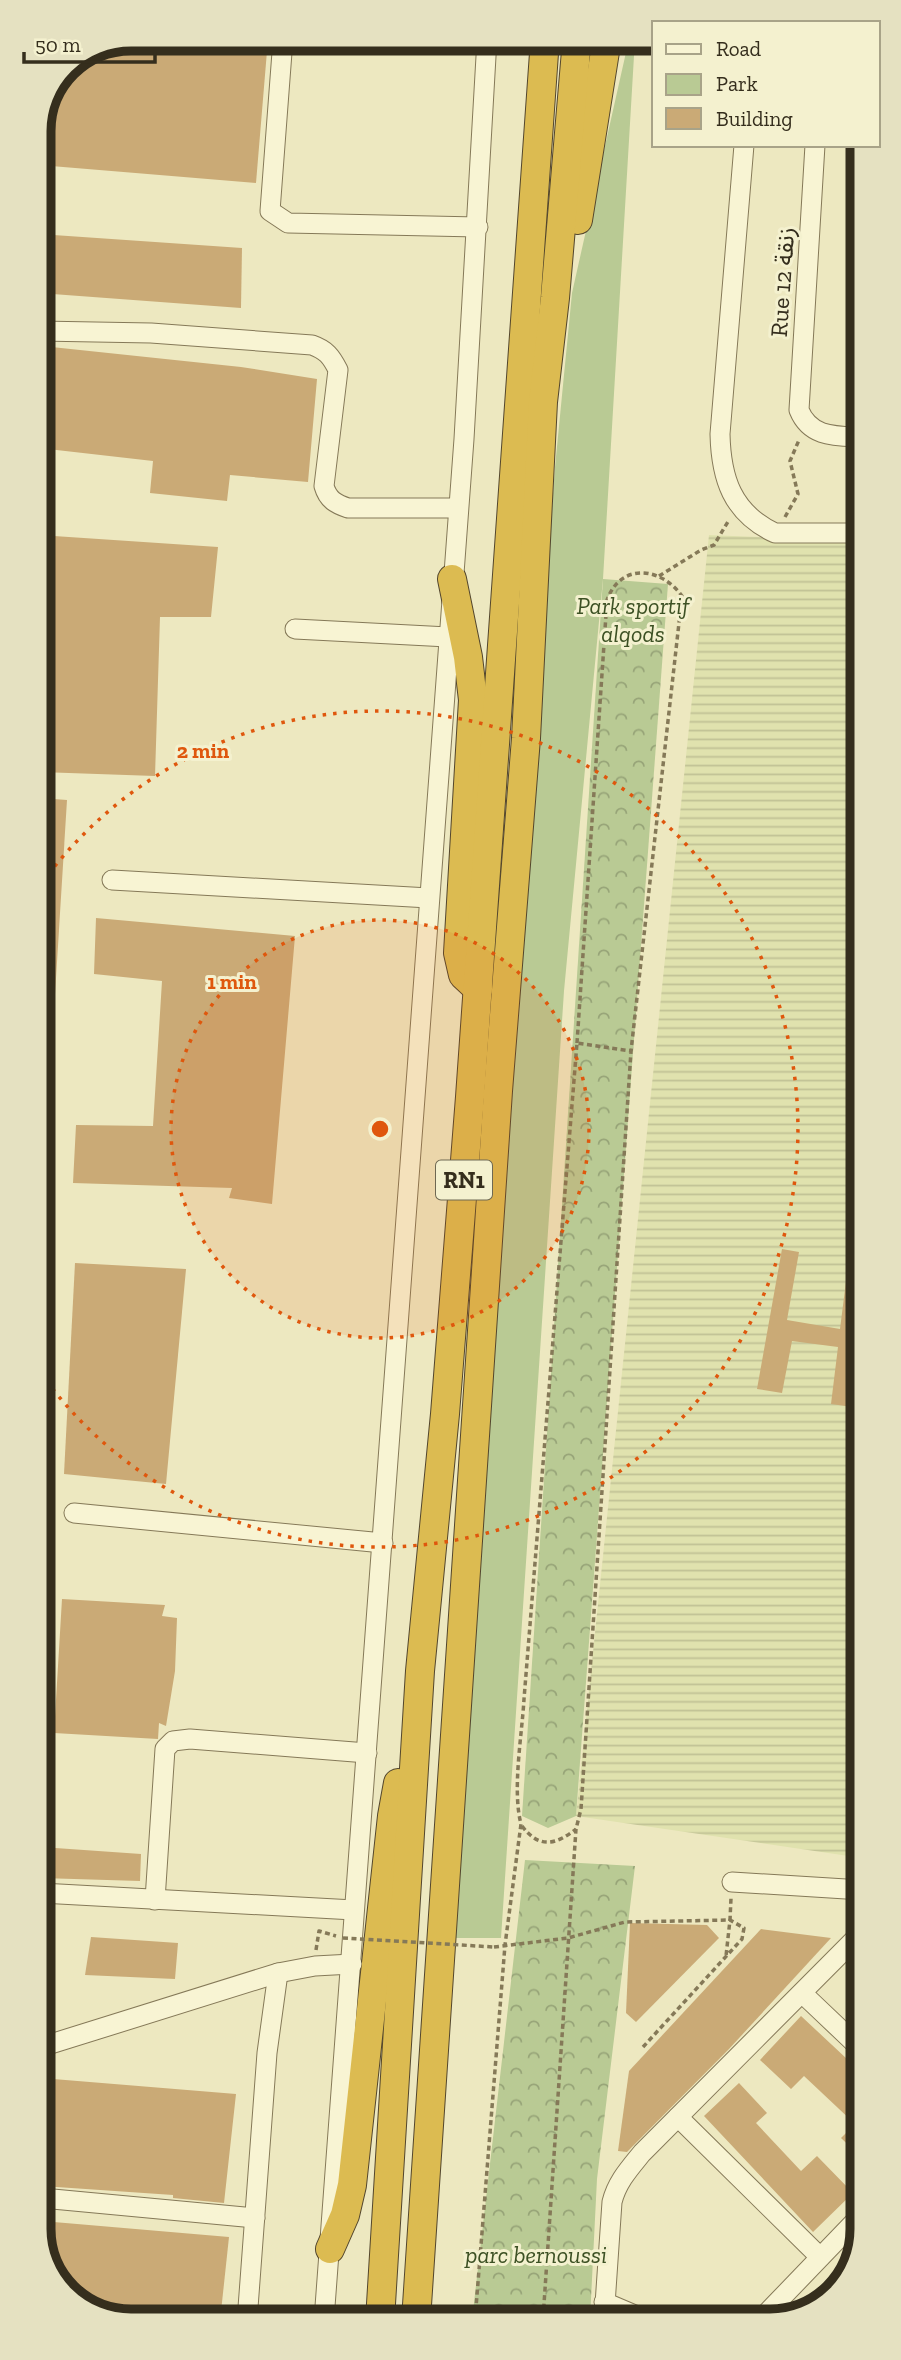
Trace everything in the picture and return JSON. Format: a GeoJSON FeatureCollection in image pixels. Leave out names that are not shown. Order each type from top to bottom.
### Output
{"type":"FeatureCollection","features":[{"type":"Feature","properties":{"kind":"highway","name":"RN1"},"geometry":{"type":"LineString","coordinates":[[381,2309],[420,1671],[445,1414],[478,989],[544,51]]}},
{"type":"Feature","properties":{"kind":"highway","name":"RN1"},"geometry":{"type":"LineString","coordinates":[[417,2309],[497,1104],[526,738],[543,402],[556,285],[575,51]]}},
{"type":"Feature","properties":{"kind":"highway"},"geometry":{"type":"LineString","coordinates":[[543,402],[584,185],[605,51]]}},
{"type":"Feature","properties":{"kind":"highway"},"geometry":{"type":"LineString","coordinates":[[452,579],[468,657],[473,700],[458,953],[463,975],[478,989]]}},
{"type":"Feature","properties":{"kind":"highway"},"geometry":{"type":"LineString","coordinates":[[330,2249],[345,2215],[352,2185],[392,1816],[420,1671]]}},
{"type":"Feature","properties":{"kind":"street"},"geometry":{"type":"LineString","coordinates":[[282,51],[270,211],[288,223],[478,227]]}},
{"type":"Feature","properties":{"kind":"street"},"geometry":{"type":"LineString","coordinates":[[325,2309],[478,227],[485,51]]}},
{"type":"Feature","properties":{"kind":"street"},"geometry":{"type":"LineString","coordinates":[[744,147],[720,434],[725,480],[749,517],[775,533],[850,533]]}},
{"type":"Feature","properties":{"kind":"street","name":"Rue 12 زنقة"},"geometry":{"type":"LineString","coordinates":[[806,424],[799,410],[799,396],[815,147]]}},
{"type":"Feature","properties":{"kind":"street"},"geometry":{"type":"LineString","coordinates":[[51,331],[150,333],[312,345],[323,349],[331,356],[338,370],[324,486],[326,495],[338,505],[348,508],[458,508]]}},
{"type":"Feature","properties":{"kind":"street"},"geometry":{"type":"LineString","coordinates":[[806,424],[831,436],[850,437]]}},
{"type":"Feature","properties":{"kind":"street"},"geometry":{"type":"LineString","coordinates":[[295,629],[448,637]]}},
{"type":"Feature","properties":{"kind":"street"},"geometry":{"type":"LineString","coordinates":[[112,880],[429,898]]}},
{"type":"Feature","properties":{"kind":"street"},"geometry":{"type":"LineString","coordinates":[[74,1513],[383,1543]]}},
{"type":"Feature","properties":{"kind":"street"},"geometry":{"type":"LineString","coordinates":[[155,1900],[165,1749],[173,1741],[190,1739],[367,1753]]}},
{"type":"Feature","properties":{"kind":"street"},"geometry":{"type":"LineString","coordinates":[[732,1882],[850,1889]]}},
{"type":"Feature","properties":{"kind":"street"},"geometry":{"type":"LineString","coordinates":[[51,1894],[354,1910]]}},
{"type":"Feature","properties":{"kind":"street"},"geometry":{"type":"LineString","coordinates":[[604,2309],[612,2202],[616,2188],[642,2153],[850,1943]]}},
{"type":"Feature","properties":{"kind":"street"},"geometry":{"type":"LineString","coordinates":[[51,2044],[278,1973],[315,1966],[352,1964]]}},
{"type":"Feature","properties":{"kind":"street"},"geometry":{"type":"LineString","coordinates":[[248,2309],[268,2053],[278,1973]]}},
{"type":"Feature","properties":{"kind":"street"},"geometry":{"type":"LineString","coordinates":[[802,1993],[850,2039]]}},
{"type":"Feature","properties":{"kind":"street"},"geometry":{"type":"LineString","coordinates":[[678,2117],[820,2257]]}},
{"type":"Feature","properties":{"kind":"street"},"geometry":{"type":"LineString","coordinates":[[51,2199],[254,2218]]}},
{"type":"Feature","properties":{"kind":"street"},"geometry":{"type":"LineString","coordinates":[[771,2309],[850,2226]]}},
{"type":"Feature","properties":{"kind":"path"},"geometry":{"type":"LineString","coordinates":[[775,533],[798,494],[790,461],[806,424]]}},
{"type":"Feature","properties":{"kind":"path"},"geometry":{"type":"LineString","coordinates":[[659,576],[714,545],[738,503]]}},
{"type":"Feature","properties":{"kind":"path"},"geometry":{"type":"LineString","coordinates":[[544,2309],[631,1051],[682,596],[673,584],[659,576],[629,574],[619,579],[607,600],[577,1043],[517,1810],[521,1824],[528,1834],[538,1840],[551,1843],[561,1841],[576,1829]]}},
{"type":"Feature","properties":{"kind":"path"},"geometry":{"type":"LineString","coordinates":[[577,1043],[631,1051]]}},
{"type":"Feature","properties":{"kind":"path"},"geometry":{"type":"LineString","coordinates":[[476,2309],[505,1945],[521,1824]]}},
{"type":"Feature","properties":{"kind":"path"},"geometry":{"type":"LineString","coordinates":[[726,1956],[732,1882]]}},
{"type":"Feature","properties":{"kind":"path"},"geometry":{"type":"LineString","coordinates":[[316,1942],[319,1931],[343,1938],[494,1947],[568,1938],[625,1922],[730,1920],[744,1928],[742,1939],[643,2048]]}},
{"type":"Feature","properties":{"kind":"green space"},"geometry":{"type":"Polygon","coordinates":[[[626,51],[634,51],[603,579],[564,991],[501,1938],[453,1938],[516,984],[555,467],[572,293],[626,51]]]}},
{"type":"Feature","properties":{"kind":"green space"},"geometry":{"type":"Polygon","coordinates":[[[709,535],[850,541],[850,1856],[576,1816],[709,535]]]}},
{"type":"Feature","properties":{"kind":"green space","name":"Park sportif alqods"},"geometry":{"type":"Polygon","coordinates":[[[603,579],[668,584],[576,1816],[548,1828],[522,1816],[603,579]]]}},
{"type":"Feature","properties":{"kind":"green space","name":"parc bernoussi"},"geometry":{"type":"Polygon","coordinates":[[[525,1860],[635,1866],[597,2179],[590,2309],[473,2309],[525,1860]]]}},
{"type":"Feature","properties":{"kind":"building"},"geometry":{"type":"Polygon","coordinates":[[[267,51],[256,183],[51,166],[51,125],[57,100],[64,86],[86,64],[115,52],[267,51]]]}},
{"type":"Feature","properties":{"kind":"building"},"geometry":{"type":"Polygon","coordinates":[[[51,235],[242,248],[241,308],[51,294],[51,235]]]}},
{"type":"Feature","properties":{"kind":"building"},"geometry":{"type":"Polygon","coordinates":[[[51,347],[241,367],[317,379],[308,482],[230,475],[227,501],[150,493],[153,461],[51,449],[51,347]]]}},
{"type":"Feature","properties":{"kind":"building"},"geometry":{"type":"Polygon","coordinates":[[[51,536],[218,547],[211,617],[160,617],[155,776],[51,772],[51,536]]]}},
{"type":"Feature","properties":{"kind":"building"},"geometry":{"type":"Polygon","coordinates":[[[51,799],[67,800],[51,1059],[51,799]]]}},
{"type":"Feature","properties":{"kind":"building"},"geometry":{"type":"Polygon","coordinates":[[[96,918],[295,936],[272,1204],[229,1198],[232,1188],[73,1183],[76,1125],[153,1126],[162,981],[94,974],[96,918]]]}},
{"type":"Feature","properties":{"kind":"building"},"geometry":{"type":"Polygon","coordinates":[[[782,1249],[799,1252],[787,1320],[840,1329],[850,1266],[850,1407],[831,1404],[838,1347],[792,1341],[782,1393],[757,1389],[782,1249]]]}},
{"type":"Feature","properties":{"kind":"building"},"geometry":{"type":"Polygon","coordinates":[[[75,1263],[186,1269],[166,1484],[64,1474],[75,1263]]]}},
{"type":"Feature","properties":{"kind":"building"},"geometry":{"type":"Polygon","coordinates":[[[62,1599],[165,1605],[162,1616],[177,1618],[175,1671],[166,1726],[159,1723],[158,1739],[54,1733],[62,1599]]]}},
{"type":"Feature","properties":{"kind":"building"},"geometry":{"type":"Polygon","coordinates":[[[51,1848],[141,1854],[140,1881],[51,1878],[51,1848]]]}},
{"type":"Feature","properties":{"kind":"building"},"geometry":{"type":"Polygon","coordinates":[[[630,1923],[707,1925],[719,1938],[636,2022],[626,2013],[630,1923]]]}},
{"type":"Feature","properties":{"kind":"building"},"geometry":{"type":"Polygon","coordinates":[[[761,1929],[831,1938],[729,2049],[627,2152],[618,2151],[629,2071],[761,1929]]]}},
{"type":"Feature","properties":{"kind":"building"},"geometry":{"type":"Polygon","coordinates":[[[91,1937],[178,1943],[175,1979],[85,1975],[91,1937]]]}},
{"type":"Feature","properties":{"kind":"building"},"geometry":{"type":"Polygon","coordinates":[[[801,2016],[850,2062],[850,2119],[804,2076],[791,2089],[760,2060],[801,2016]]]}},
{"type":"Feature","properties":{"kind":"building"},"geometry":{"type":"Polygon","coordinates":[[[51,2079],[236,2094],[224,2203],[173,2198],[173,2195],[51,2187],[51,2079]]]}},
{"type":"Feature","properties":{"kind":"building"},"geometry":{"type":"Polygon","coordinates":[[[739,2083],[767,2113],[756,2123],[801,2171],[817,2156],[850,2190],[850,2196],[813,2232],[704,2116],[739,2083]]]}},
{"type":"Feature","properties":{"kind":"building"},"geometry":{"type":"Polygon","coordinates":[[[850,2129],[850,2147],[841,2138],[850,2129]]]}},
{"type":"Feature","properties":{"kind":"building"},"geometry":{"type":"Polygon","coordinates":[[[51,2222],[229,2237],[221,2309],[125,2309],[91,2299],[64,2274],[53,2250],[51,2222]]]}}]}
